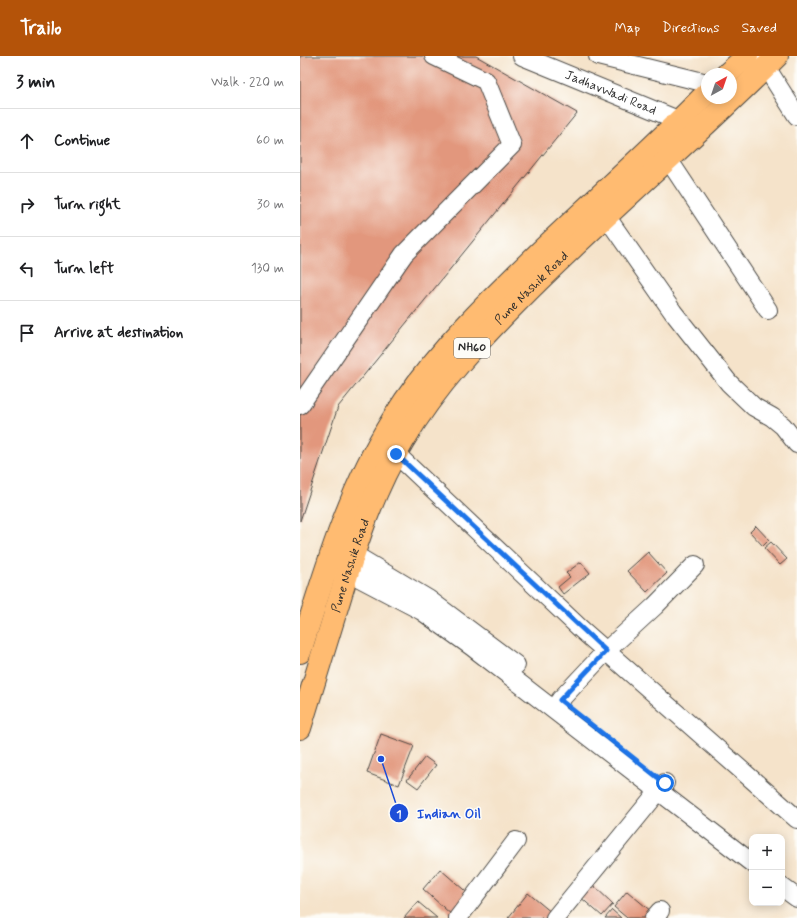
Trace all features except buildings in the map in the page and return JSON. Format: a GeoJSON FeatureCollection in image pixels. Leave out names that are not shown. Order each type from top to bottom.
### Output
{"type":"FeatureCollection","features":[{"type":"Feature","properties":{"kind":"highway"},"geometry":{"type":"LineString","coordinates":[[734,68],[747,56]]}},
{"type":"Feature","properties":{"kind":"highway","name":"Pune Nashik Road"},"geometry":{"type":"LineString","coordinates":[[737,89],[768,60]]}},
{"type":"Feature","properties":{"kind":"highway","name":"Pune Nashik Road"},"geometry":{"type":"LineString","coordinates":[[300,652],[331,555],[370,459],[393,419],[420,380],[448,345],[476,314],[555,237],[680,121],[701,99]]}},
{"type":"Feature","properties":{"kind":"highway","name":"Pune Nashik Road"},"geometry":{"type":"LineString","coordinates":[[300,728],[351,563],[370,508],[402,442],[433,396],[468,353],[550,269],[700,130],[723,104]]}},
{"type":"Feature","properties":{"kind":"street"},"geometry":{"type":"LineString","coordinates":[[300,405],[404,254],[512,145],[486,81],[434,56]]}},
{"type":"Feature","properties":{"kind":"street","name":"JadhavWadi Road"},"geometry":{"type":"LineString","coordinates":[[522,56],[700,130]]}},
{"type":"Feature","properties":{"kind":"street"},"geometry":{"type":"LineString","coordinates":[[598,56],[701,82]]}},
{"type":"Feature","properties":{"kind":"street"},"geometry":{"type":"LineString","coordinates":[[768,60],[797,116]]}},
{"type":"Feature","properties":{"kind":"street"},"geometry":{"type":"LineString","coordinates":[[668,159],[768,310]]}},
{"type":"Feature","properties":{"kind":"street"},"geometry":{"type":"LineString","coordinates":[[606,216],[673,312],[729,383],[754,407],[772,417],[783,426],[797,444]]}},
{"type":"Feature","properties":{"kind":"street"},"geometry":{"type":"LineString","coordinates":[[396,454],[606,651],[797,819]]}},
{"type":"Feature","properties":{"kind":"street"},"geometry":{"type":"LineString","coordinates":[[331,555],[428,599],[560,700],[749,860]]}},
{"type":"Feature","properties":{"kind":"street"},"geometry":{"type":"LineString","coordinates":[[351,563],[471,646],[662,787],[749,848]]}},
{"type":"Feature","properties":{"kind":"street"},"geometry":{"type":"LineString","coordinates":[[560,700],[606,651],[655,606],[695,565]]}},
{"type":"Feature","properties":{"kind":"street"},"geometry":{"type":"LineString","coordinates":[[555,918],[662,787]]}},
{"type":"Feature","properties":{"kind":"street"},"geometry":{"type":"LineString","coordinates":[[458,918],[516,841]]}},
{"type":"Feature","properties":{"kind":"street"},"geometry":{"type":"LineString","coordinates":[[785,875],[797,885]]}},
{"type":"Feature","properties":{"kind":"street"},"geometry":{"type":"LineString","coordinates":[[785,889],[797,898]]}},
{"type":"Feature","properties":{"kind":"place","name":"Indian Oil"},"geometry":{"type":"Point","coordinates":[381,759]}},
{"type":"Feature","properties":{"kind":"route"},"geometry":{"type":"LineString","coordinates":[[396,454],[606,651],[560,700],[665,783]]}}]}
